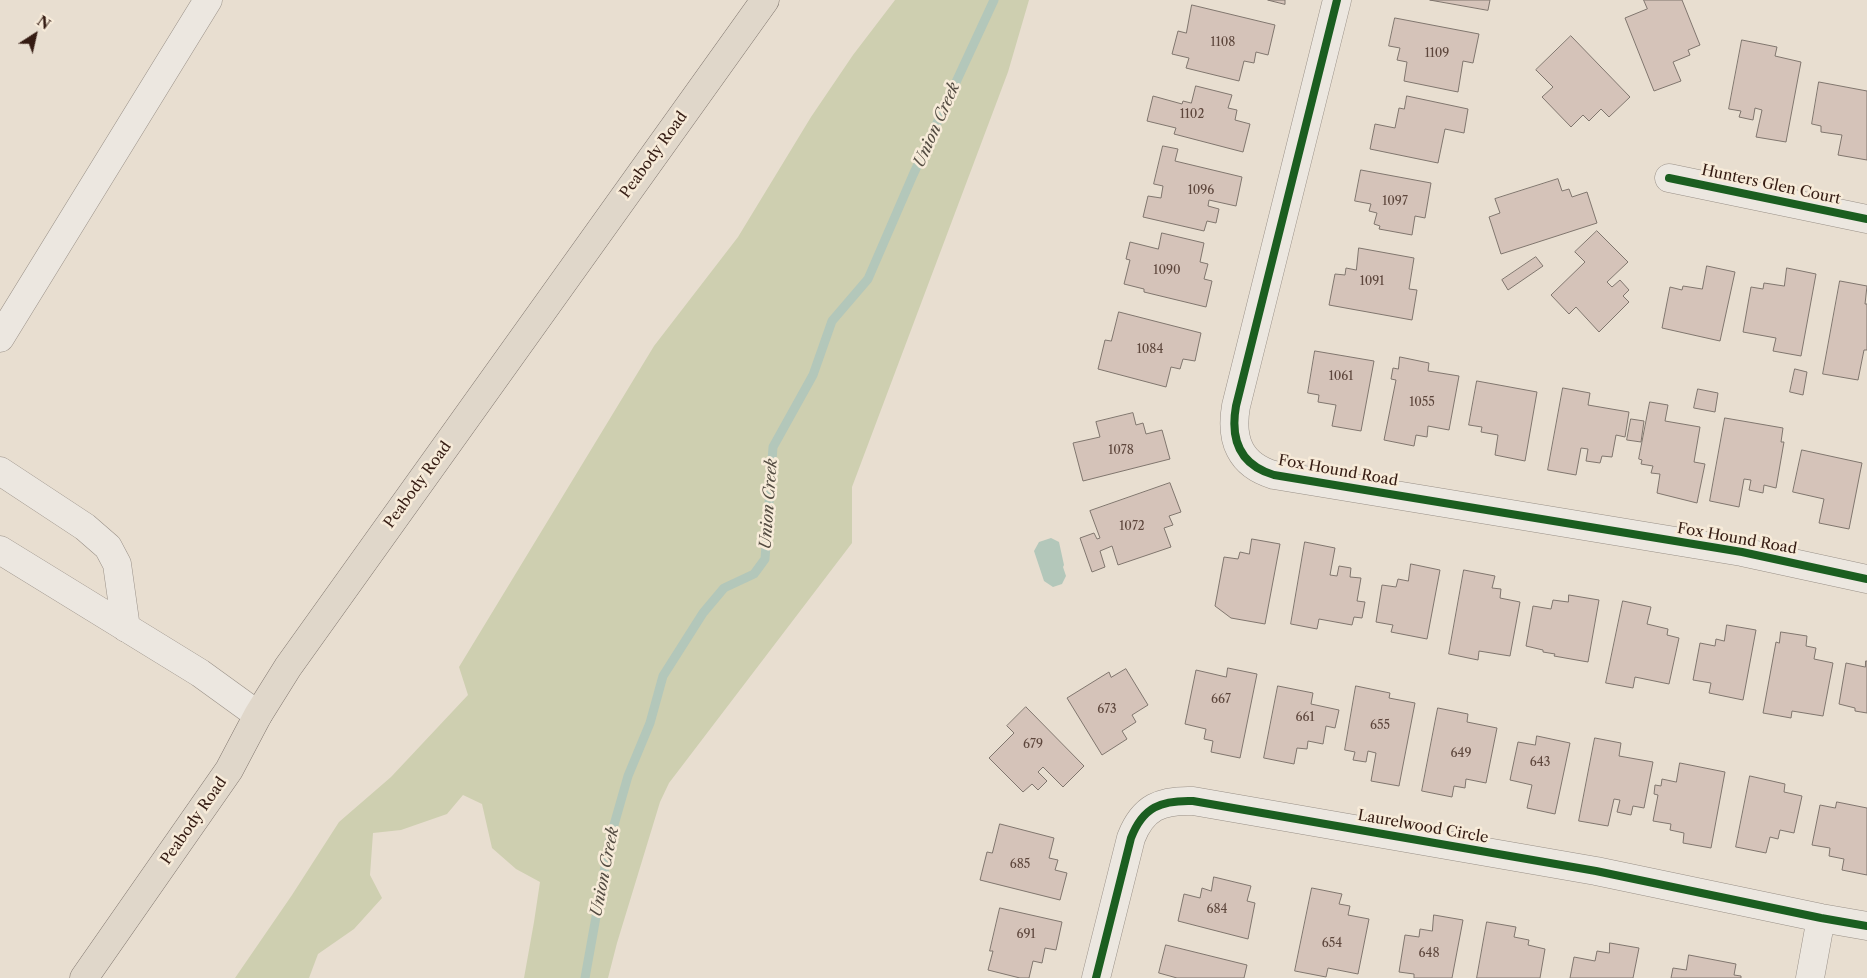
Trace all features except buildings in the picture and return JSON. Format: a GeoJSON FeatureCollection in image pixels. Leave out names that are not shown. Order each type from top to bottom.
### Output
{"type":"FeatureCollection","features":[{"type":"Feature","properties":{"kind":"main road","name":"Peabody Road"},"geometry":{"type":"LineString","coordinates":[[84,978],[230,770],[258,715],[288,667],[765,0]]}},
{"type":"Feature","properties":{"kind":"street"},"geometry":{"type":"LineString","coordinates":[[0,338],[208,0]]}},
{"type":"Feature","properties":{"kind":"street","name":"Fox Hound Road"},"geometry":{"type":"LineString","coordinates":[[1337,0],[1236,406],[1233,424],[1236,438],[1240,450],[1248,461],[1258,469],[1274,475],[1742,552],[1867,578]]}},
{"type":"Feature","properties":{"kind":"street","name":"Hunters Glen Court"},"geometry":{"type":"LineString","coordinates":[[1669,178],[1867,219]]}},
{"type":"Feature","properties":{"kind":"street"},"geometry":{"type":"LineString","coordinates":[[0,471],[85,527],[108,547],[117,564],[126,628]]}},
{"type":"Feature","properties":{"kind":"street"},"geometry":{"type":"LineString","coordinates":[[0,550],[200,673],[258,715]]}},
{"type":"Feature","properties":{"kind":"street","name":"Laurelwood Circle"},"geometry":{"type":"LineString","coordinates":[[1096,978],[1136,824],[1154,807],[1177,800],[1193,800],[1596,871],[1867,926]]}},
{"type":"Feature","properties":{"kind":"street"},"geometry":{"type":"LineString","coordinates":[[1810,978],[1821,918]]}},
{"type":"Feature","properties":{"kind":"shaded area"},"geometry":{"type":"Polygon","coordinates":[[[895,0],[1029,0],[1008,72],[852,487],[852,543],[669,783],[660,802],[608,978],[524,978],[540,882],[516,869],[492,848],[482,804],[463,795],[447,814],[401,830],[373,833],[370,875],[382,898],[354,929],[318,954],[309,978],[235,978],[339,822],[391,777],[468,695],[459,667],[654,346],[738,237],[811,117],[853,55],[895,0]]]}},
{"type":"Feature","properties":{"kind":"shaded area"},"geometry":{"type":"Polygon","coordinates":[[[1051,538],[1059,542],[1066,576],[1062,584],[1053,587],[1044,581],[1034,551],[1039,542],[1051,538]]]}},
{"type":"Feature","properties":{"kind":"waterway","name":"Union Creek"},"geometry":{"type":"LineString","coordinates":[[585,978],[610,839],[628,776],[650,723],[663,676],[703,613],[724,588],[754,574],[765,559],[773,447],[813,375],[832,321],[868,279],[913,175],[994,0]]}},
{"type":"Feature","properties":{"kind":"cycle path"},"geometry":{"type":"LineString","coordinates":[[1337,0],[1236,406],[1236,440],[1245,458],[1262,471],[1274,475],[1742,552],[1867,579]]}},
{"type":"Feature","properties":{"kind":"cycle path"},"geometry":{"type":"LineString","coordinates":[[1669,178],[1867,219]]}},
{"type":"Feature","properties":{"kind":"cycle path"},"geometry":{"type":"LineString","coordinates":[[1096,978],[1131,838],[1136,827],[1147,812],[1154,808],[1162,804],[1182,801],[1193,801],[1596,871],[1867,926]]}}]}
